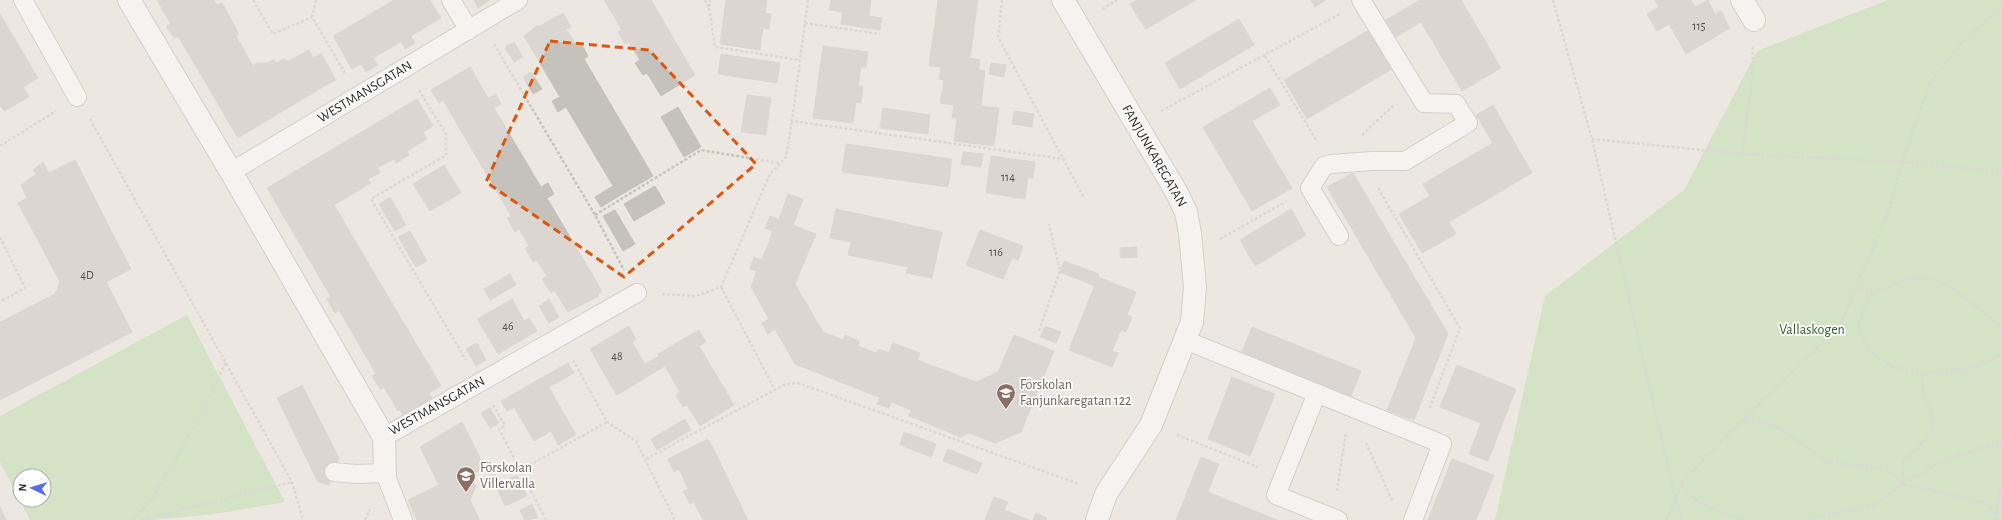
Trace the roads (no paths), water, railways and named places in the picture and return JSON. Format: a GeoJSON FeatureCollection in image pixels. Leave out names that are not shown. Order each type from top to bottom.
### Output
{"type":"FeatureCollection","features":[{"type":"Feature","properties":{"kind":"street","name":"WESTMANSGATAN"},"geometry":{"type":"LineString","coordinates":[[129,0],[231,172],[384,436],[384,473]]}},
{"type":"Feature","properties":{"kind":"street","name":"FANJUNKAREGATAN"},"geometry":{"type":"LineString","coordinates":[[1062,0],[1177,192],[1186,212],[1190,233],[1195,293],[1192,322],[1151,425],[1106,494],[1097,520]]}},
{"type":"Feature","properties":{"kind":"street"},"geometry":{"type":"LineString","coordinates":[[1742,0],[1754,20]]}},
{"type":"Feature","properties":{"kind":"lane"},"geometry":{"type":"LineString","coordinates":[[23,0],[77,97]]}},
{"type":"Feature","properties":{"kind":"lane"},"geometry":{"type":"LineString","coordinates":[[451,0],[475,26],[518,0]]}},
{"type":"Feature","properties":{"kind":"lane"},"geometry":{"type":"LineString","coordinates":[[1339,236],[1310,188],[1324,166],[1331,164],[1372,161],[1405,161],[1468,123],[1456,104],[1424,103],[1362,1]]}},
{"type":"Feature","properties":{"kind":"lane","name":"WESTMANSGATAN"},"geometry":{"type":"LineString","coordinates":[[231,172],[475,26]]}},
{"type":"Feature","properties":{"kind":"lane","name":"WESTMANSGATAN"},"geometry":{"type":"LineString","coordinates":[[384,436],[637,293]]}},
{"type":"Feature","properties":{"kind":"lane"},"geometry":{"type":"LineString","coordinates":[[1185,340],[1442,444],[1413,520]]}},
{"type":"Feature","properties":{"kind":"lane"},"geometry":{"type":"LineString","coordinates":[[1317,393],[1276,495],[1334,518]]}},
{"type":"Feature","properties":{"kind":"lane"},"geometry":{"type":"LineString","coordinates":[[334,472],[356,474],[384,473],[403,520]]}},
{"type":"Feature","properties":{"kind":"place","name":"Förskolan Fanjunkaregatan 122"},"geometry":{"type":"Point","coordinates":[1006,410]}},
{"type":"Feature","properties":{"kind":"place","name":"Förskolan Villervalla"},"geometry":{"type":"Point","coordinates":[466,493]}},
{"type":"Feature","properties":{"kind":"park label","name":"Vallaskogen"},"geometry":{"type":"Point","coordinates":[1812,330]}}]}
